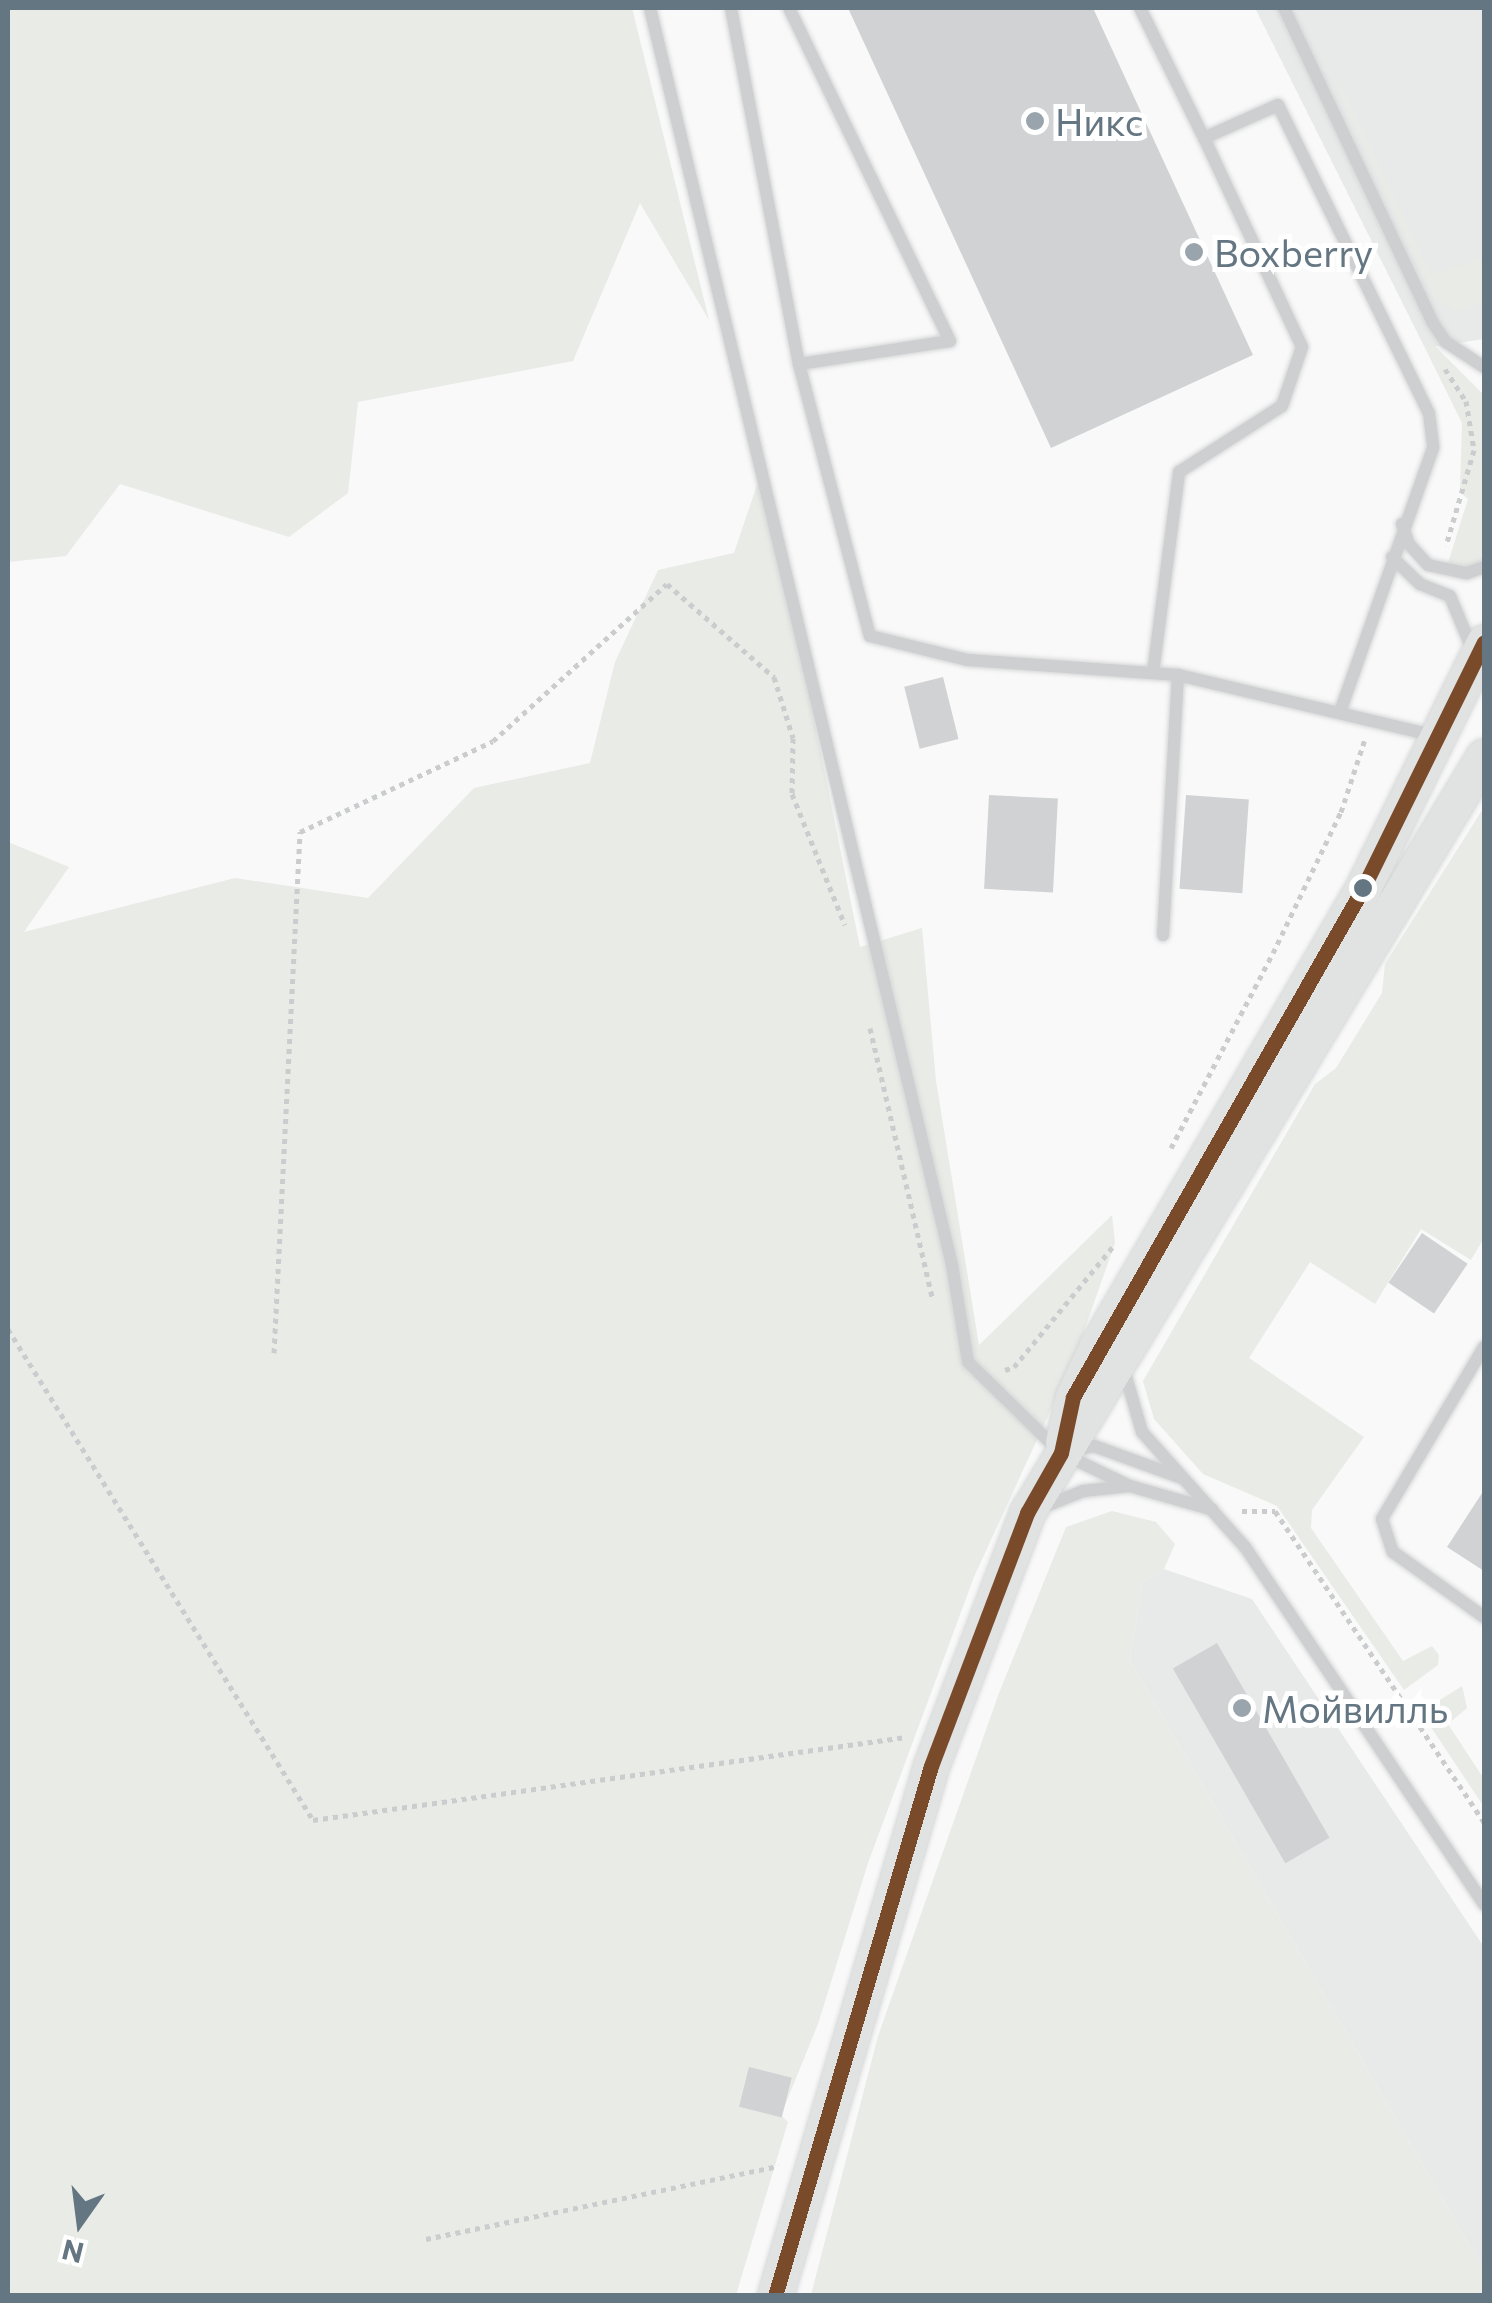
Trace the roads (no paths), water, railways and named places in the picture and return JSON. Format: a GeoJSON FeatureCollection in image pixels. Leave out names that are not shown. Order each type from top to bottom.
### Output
{"type":"FeatureCollection","features":[{"type":"Feature","properties":{"kind":"street"},"geometry":{"type":"LineString","coordinates":[[1061,1453],[1073,1396],[1097,1346],[1352,907],[1480,651]]}},
{"type":"Feature","properties":{"kind":"street"},"geometry":{"type":"LineString","coordinates":[[776,2296],[874,1944],[944,1732],[1027,1513],[1061,1453],[1123,1363],[1484,756]]}},
{"type":"Feature","properties":{"kind":"lane"},"geometry":{"type":"LineString","coordinates":[[650,8],[934,1188],[968,1362],[1061,1453],[1130,1486],[1216,1511]]}},
{"type":"Feature","properties":{"kind":"lane"},"geometry":{"type":"LineString","coordinates":[[731,8],[798,364],[870,636],[968,660],[1178,675],[1340,709],[1440,737]]}},
{"type":"Feature","properties":{"kind":"lane"},"geometry":{"type":"LineString","coordinates":[[789,8],[950,342],[798,364]]}},
{"type":"Feature","properties":{"kind":"lane"},"geometry":{"type":"LineString","coordinates":[[1140,8],[1302,347],[1282,406],[1179,472],[1153,673]]}},
{"type":"Feature","properties":{"kind":"lane"},"geometry":{"type":"LineString","coordinates":[[1284,8],[1433,323],[1446,342],[1484,366]]}},
{"type":"Feature","properties":{"kind":"lane"},"geometry":{"type":"LineString","coordinates":[[1204,138],[1278,104],[1429,413],[1433,448],[1402,523],[1340,709]]}},
{"type":"Feature","properties":{"kind":"lane"},"geometry":{"type":"LineString","coordinates":[[1402,523],[1409,544],[1438,568],[1467,573],[1484,567]]}},
{"type":"Feature","properties":{"kind":"lane"},"geometry":{"type":"LineString","coordinates":[[1392,556],[1420,584],[1450,596],[1480,651]]}},
{"type":"Feature","properties":{"kind":"lane"},"geometry":{"type":"LineString","coordinates":[[1163,935],[1178,675]]}},
{"type":"Feature","properties":{"kind":"lane"},"geometry":{"type":"LineString","coordinates":[[1484,1347],[1382,1518],[1393,1552],[1484,1617]]}},
{"type":"Feature","properties":{"kind":"lane"},"geometry":{"type":"LineString","coordinates":[[1123,1363],[1128,1398],[1142,1432],[1216,1511],[1484,1904]]}},
{"type":"Feature","properties":{"kind":"lane"},"geometry":{"type":"LineString","coordinates":[[1061,1453],[1094,1446],[1188,1481]]}},
{"type":"Feature","properties":{"kind":"lane"},"geometry":{"type":"LineString","coordinates":[[1027,1513],[1083,1490],[1130,1486]]}},
{"type":"Feature","properties":{"kind":"place","name":"Никс"},"geometry":{"type":"Point","coordinates":[1035,121]}},
{"type":"Feature","properties":{"kind":"place","name":"Boxberry"},"geometry":{"type":"Point","coordinates":[1194,252]}},
{"type":"Feature","properties":{"kind":"place","name":"Мойвилль"},"geometry":{"type":"Point","coordinates":[1242,1708]}}]}
